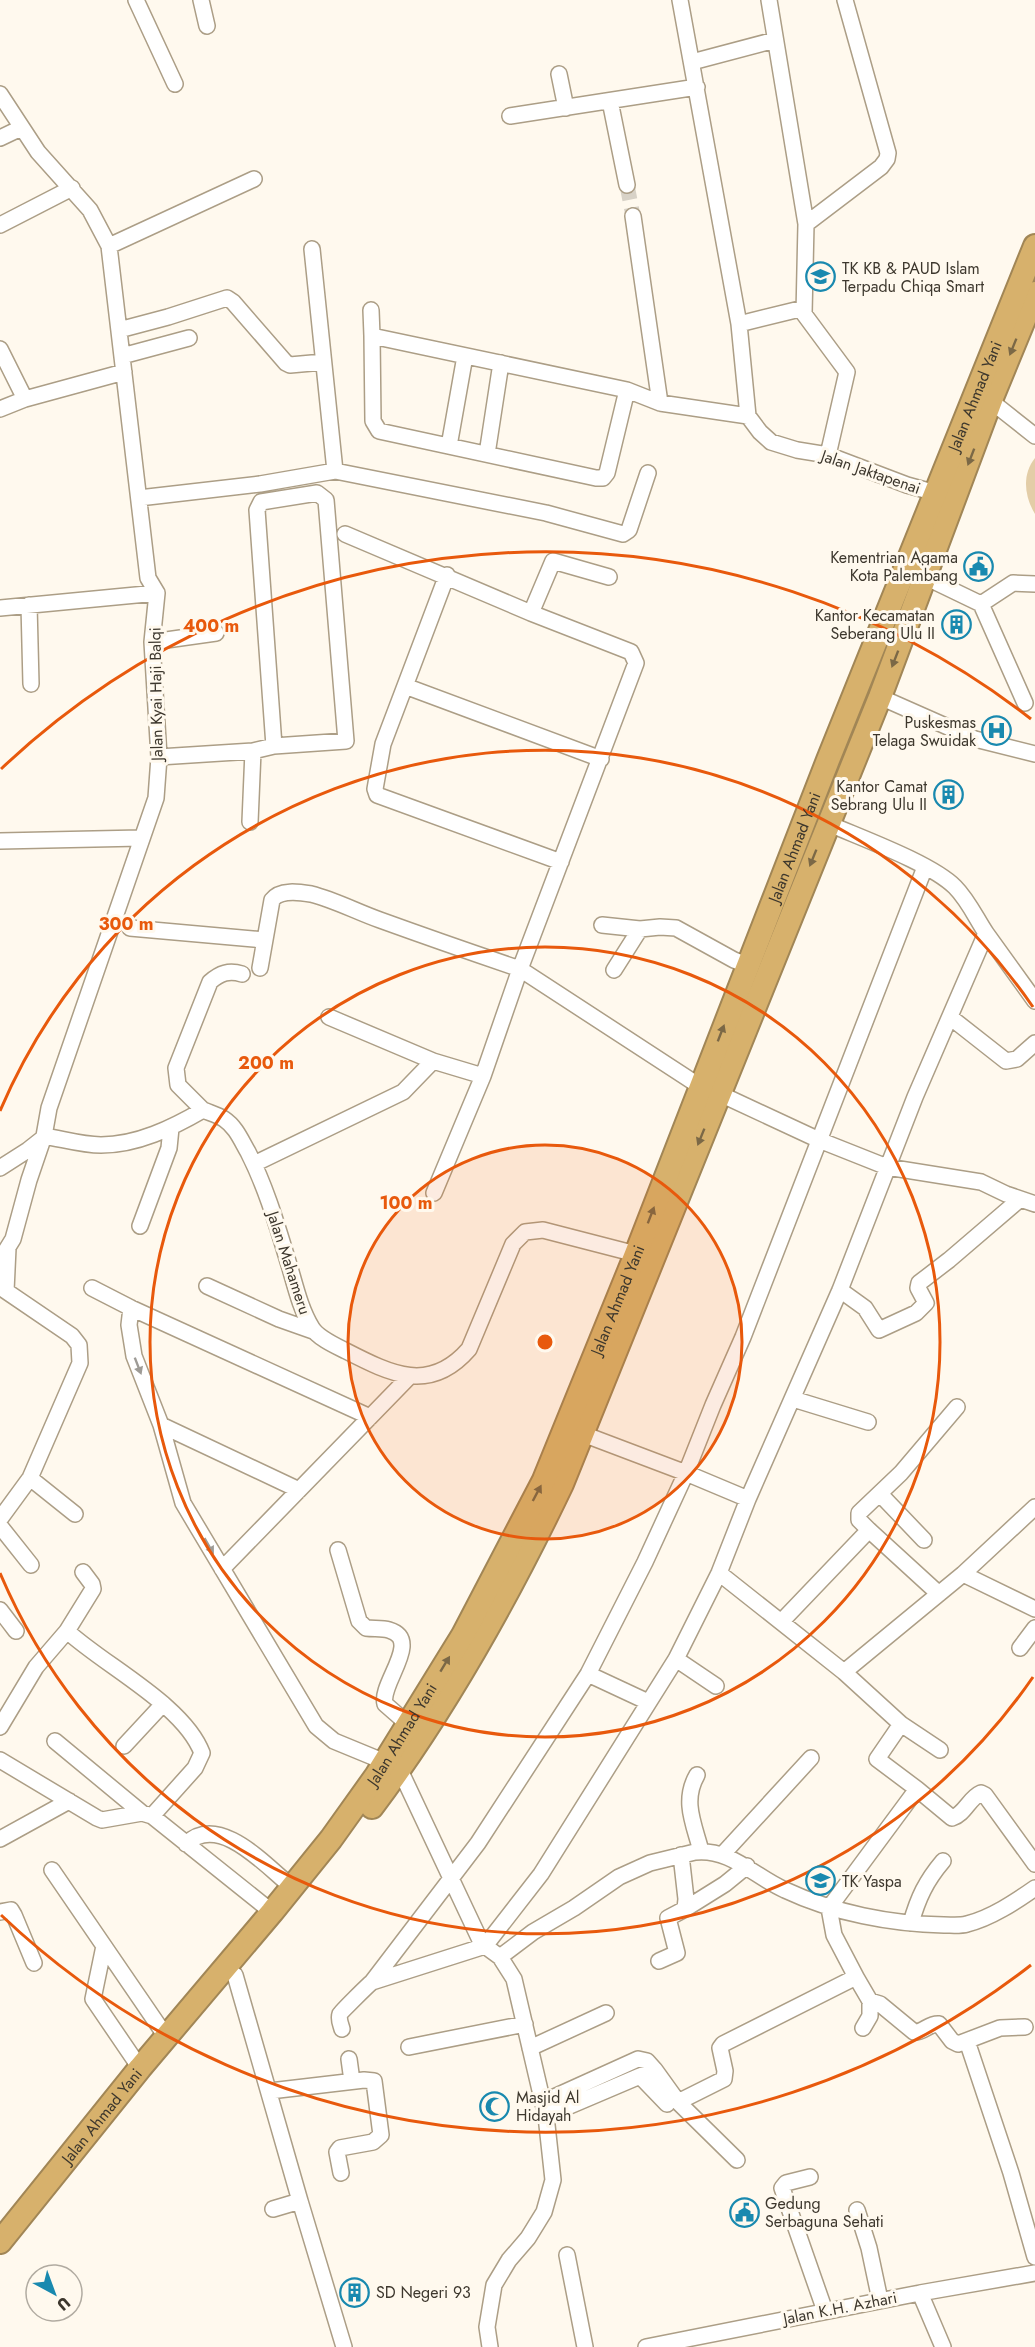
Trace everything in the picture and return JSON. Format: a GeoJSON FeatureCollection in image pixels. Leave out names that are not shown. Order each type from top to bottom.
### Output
{"type":"FeatureCollection","features":[{"type":"Feature","properties":{"kind":"highway","name":"Jalan Ahmad Yani"},"geometry":{"type":"LineString","coordinates":[[0,2261],[333,1858],[392,1766],[409,1725],[463,1635],[544,1480],[636,1254],[827,823],[880,697],[925,577],[1035,246]]}},
{"type":"Feature","properties":{"kind":"highway","name":"Jalan Ahmad Yani"},"geometry":{"type":"LineString","coordinates":[[0,2242],[140,2068],[392,1766],[450,1691],[501,1605],[537,1536],[583,1434],[710,1090],[747,965],[936,493],[1035,293]]}},
{"type":"Feature","properties":{"kind":"street"},"geometry":{"type":"LineString","coordinates":[[136,0],[175,84]]}},
{"type":"Feature","properties":{"kind":"street"},"geometry":{"type":"LineString","coordinates":[[201,0],[207,26]]}},
{"type":"Feature","properties":{"kind":"street"},"geometry":{"type":"LineString","coordinates":[[372,336],[627,390],[660,403],[748,416],[739,324],[680,0]]}},
{"type":"Feature","properties":{"kind":"street"},"geometry":{"type":"LineString","coordinates":[[769,0],[806,224],[804,308],[807,319],[847,372],[828,455]]}},
{"type":"Feature","properties":{"kind":"street"},"geometry":{"type":"LineString","coordinates":[[806,224],[881,167],[888,153],[846,0]]}},
{"type":"Feature","properties":{"kind":"street"},"geometry":{"type":"LineString","coordinates":[[692,62],[775,40]]}},
{"type":"Feature","properties":{"kind":"street"},"geometry":{"type":"LineString","coordinates":[[559,74],[566,108]]}},
{"type":"Feature","properties":{"kind":"street"},"geometry":{"type":"LineString","coordinates":[[510,116],[697,87]]}},
{"type":"Feature","properties":{"kind":"street","name":"Jalan Kyai Haji Balqi"},"geometry":{"type":"LineString","coordinates":[[0,94],[38,152],[92,213],[109,246],[148,578],[157,593],[152,642],[159,757],[156,798],[49,1108],[44,1136],[13,1239],[4,1254],[3,1289]]}},
{"type":"Feature","properties":{"kind":"street"},"geometry":{"type":"LineString","coordinates":[[609,101],[627,185]]}},
{"type":"Feature","properties":{"kind":"street"},"geometry":{"type":"LineString","coordinates":[[0,138],[21,128]]}},
{"type":"Feature","properties":{"kind":"street"},"geometry":{"type":"LineString","coordinates":[[109,246],[254,179]]}},
{"type":"Feature","properties":{"kind":"street"},"geometry":{"type":"LineString","coordinates":[[0,225],[72,188]]}},
{"type":"Feature","properties":{"kind":"street"},"geometry":{"type":"LineString","coordinates":[[633,216],[660,403]]}},
{"type":"Feature","properties":{"kind":"street"},"geometry":{"type":"LineString","coordinates":[[312,249],[335,471]]}},
{"type":"Feature","properties":{"kind":"street"},"geometry":{"type":"LineString","coordinates":[[119,330],[227,298],[286,363],[290,365],[323,362]]}},
{"type":"Feature","properties":{"kind":"street"},"geometry":{"type":"LineString","coordinates":[[739,324],[804,308]]}},
{"type":"Feature","properties":{"kind":"street"},"geometry":{"type":"LineString","coordinates":[[371,310],[373,420],[379,431],[603,478],[607,474],[627,390]]}},
{"type":"Feature","properties":{"kind":"street"},"geometry":{"type":"LineString","coordinates":[[0,409],[189,338]]}},
{"type":"Feature","properties":{"kind":"street"},"geometry":{"type":"LineString","coordinates":[[0,349],[25,399]]}},
{"type":"Feature","properties":{"kind":"street"},"geometry":{"type":"LineString","coordinates":[[449,446],[465,356]]}},
{"type":"Feature","properties":{"kind":"street"},"geometry":{"type":"LineString","coordinates":[[487,454],[501,363]]}},
{"type":"Feature","properties":{"kind":"street"},"geometry":{"type":"LineString","coordinates":[[984,397],[1035,436]]}},
{"type":"Feature","properties":{"kind":"street","name":"Jalan Jaktapenai"},"geometry":{"type":"LineString","coordinates":[[748,416],[771,442],[797,450],[828,455],[936,493]]}},
{"type":"Feature","properties":{"kind":"street"},"geometry":{"type":"LineString","coordinates":[[139,498],[260,484],[335,471],[546,513],[623,534],[629,530],[648,473]]}},
{"type":"Feature","properties":{"kind":"street"},"geometry":{"type":"LineString","coordinates":[[159,757],[253,751],[274,746],[346,741],[326,500],[317,493],[269,499],[261,502],[257,510],[274,746]]}},
{"type":"Feature","properties":{"kind":"street"},"geometry":{"type":"LineString","coordinates":[[345,534],[531,613],[631,651],[636,663],[520,969],[483,1076],[434,1193]]}},
{"type":"Feature","properties":{"kind":"street"},"geometry":{"type":"LineString","coordinates":[[531,613],[553,561],[609,577]]}},
{"type":"Feature","properties":{"kind":"street"},"geometry":{"type":"LineString","coordinates":[[447,576],[383,744],[375,789],[377,795],[561,862]]}},
{"type":"Feature","properties":{"kind":"street"},"geometry":{"type":"LineString","coordinates":[[925,577],[981,604],[1025,703]]}},
{"type":"Feature","properties":{"kind":"street"},"geometry":{"type":"LineString","coordinates":[[981,604],[1013,583],[1035,584]]}},
{"type":"Feature","properties":{"kind":"street"},"geometry":{"type":"LineString","coordinates":[[0,608],[157,593]]}},
{"type":"Feature","properties":{"kind":"street"},"geometry":{"type":"LineString","coordinates":[[29,605],[31,684]]}},
{"type":"Feature","properties":{"kind":"street"},"geometry":{"type":"LineString","coordinates":[[152,642],[216,633]]}},
{"type":"Feature","properties":{"kind":"street"},"geometry":{"type":"LineString","coordinates":[[405,686],[601,759]]}},
{"type":"Feature","properties":{"kind":"street"},"geometry":{"type":"LineString","coordinates":[[880,697],[975,739],[1035,754]]}},
{"type":"Feature","properties":{"kind":"street"},"geometry":{"type":"LineString","coordinates":[[250,822],[253,751]]}},
{"type":"Feature","properties":{"kind":"street"},"geometry":{"type":"LineString","coordinates":[[827,823],[925,867],[944,878],[962,894],[986,933],[1035,1001]]}},
{"type":"Feature","properties":{"kind":"street"},"geometry":{"type":"LineString","coordinates":[[0,841],[141,838]]}},
{"type":"Feature","properties":{"kind":"street"},"geometry":{"type":"LineString","coordinates":[[342,2029],[339,2019],[342,2011],[372,1982],[478,1843],[588,1674],[645,1562],[686,1473],[743,1337],[925,867]]}},
{"type":"Feature","properties":{"kind":"street"},"geometry":{"type":"LineString","coordinates":[[260,968],[274,896],[287,892],[310,894],[438,942],[520,969],[710,1090],[819,1140],[887,1167],[981,1182],[1019,1200],[1035,1204]]}},
{"type":"Feature","properties":{"kind":"street"},"geometry":{"type":"LineString","coordinates":[[602,925],[640,929],[675,928],[747,965]]}},
{"type":"Feature","properties":{"kind":"street"},"geometry":{"type":"LineString","coordinates":[[130,928],[264,940]]}},
{"type":"Feature","properties":{"kind":"street"},"geometry":{"type":"LineString","coordinates":[[614,970],[640,929]]}},
{"type":"Feature","properties":{"kind":"street"},"geometry":{"type":"LineString","coordinates":[[372,1982],[484,1946],[541,1874],[676,1659],[719,1574],[748,1499],[840,1290],[887,1167],[986,933]]}},
{"type":"Feature","properties":{"kind":"street","name":"Jalan Mahameru"},"geometry":{"type":"LineString","coordinates":[[242,974],[233,971],[219,974],[210,982],[176,1068],[178,1085],[203,1110],[224,1119],[236,1130],[254,1164],[274,1215],[302,1309],[313,1331],[383,1370],[410,1376],[438,1374],[459,1361],[469,1349],[513,1244],[525,1232],[543,1230],[636,1254]]}},
{"type":"Feature","properties":{"kind":"street"},"geometry":{"type":"LineString","coordinates":[[330,1017],[433,1061],[483,1076]]}},
{"type":"Feature","properties":{"kind":"street"},"geometry":{"type":"LineString","coordinates":[[950,1017],[1006,1060],[1017,1059],[1035,1042]]}},
{"type":"Feature","properties":{"kind":"street"},"geometry":{"type":"LineString","coordinates":[[254,1164],[403,1092],[433,1061]]}},
{"type":"Feature","properties":{"kind":"street"},"geometry":{"type":"LineString","coordinates":[[0,1168],[28,1150],[44,1136],[100,1145],[126,1143],[171,1128],[203,1110]]}},
{"type":"Feature","properties":{"kind":"street"},"geometry":{"type":"LineString","coordinates":[[140,1226],[169,1148],[171,1128]]}},
{"type":"Feature","properties":{"kind":"street"},"geometry":{"type":"LineString","coordinates":[[840,1290],[865,1308],[879,1330],[916,1313],[926,1303],[918,1288],[919,1283],[1019,1200]]}},
{"type":"Feature","properties":{"kind":"street"},"geometry":{"type":"LineString","coordinates":[[207,1286],[279,1319],[313,1331]]}},
{"type":"Feature","properties":{"kind":"street"},"geometry":{"type":"LineString","coordinates":[[92,1288],[370,1417]]}},
{"type":"Feature","properties":{"kind":"street"},"geometry":{"type":"LineString","coordinates":[[0,1518],[30,1478],[80,1363],[79,1345],[72,1336],[3,1289]]}},
{"type":"Feature","properties":{"kind":"street"},"geometry":{"type":"LineString","coordinates":[[131,1308],[129,1325],[134,1356],[161,1425],[183,1503],[316,1726],[334,1741],[392,1766],[484,1946],[500,1956],[514,1979],[544,2109],[553,2180],[544,2212],[494,2285],[487,2327],[490,2347]]}},
{"type":"Feature","properties":{"kind":"street"},"geometry":{"type":"LineString","coordinates":[[222,1569],[410,1376]]}},
{"type":"Feature","properties":{"kind":"street"},"geometry":{"type":"LineString","coordinates":[[793,1399],[868,1422]]}},
{"type":"Feature","properties":{"kind":"street"},"geometry":{"type":"LineString","coordinates":[[939,1593],[869,1530],[859,1520],[858,1515],[880,1494],[957,1407]]}},
{"type":"Feature","properties":{"kind":"street"},"geometry":{"type":"LineString","coordinates":[[161,1425],[299,1490]]}},
{"type":"Feature","properties":{"kind":"street"},"geometry":{"type":"LineString","coordinates":[[583,1434],[748,1499]]}},
{"type":"Feature","properties":{"kind":"street"},"geometry":{"type":"LineString","coordinates":[[30,1478],[75,1514]]}},
{"type":"Feature","properties":{"kind":"street"},"geometry":{"type":"LineString","coordinates":[[880,1494],[924,1540]]}},
{"type":"Feature","properties":{"kind":"street"},"geometry":{"type":"LineString","coordinates":[[844,1672],[963,1574],[1035,1508]]}},
{"type":"Feature","properties":{"kind":"street"},"geometry":{"type":"LineString","coordinates":[[0,1526],[31,1565]]}},
{"type":"Feature","properties":{"kind":"street"},"geometry":{"type":"LineString","coordinates":[[781,1622],[869,1530]]}},
{"type":"Feature","properties":{"kind":"street"},"geometry":{"type":"LineString","coordinates":[[338,1550],[362,1625],[366,1628],[387,1629],[395,1632],[401,1638],[400,1658],[385,1691],[384,1700],[385,1704],[409,1725]]}},
{"type":"Feature","properties":{"kind":"street"},"geometry":{"type":"LineString","coordinates":[[1,1723],[36,1667],[67,1631],[93,1589],[83,1572]]}},
{"type":"Feature","properties":{"kind":"street"},"geometry":{"type":"LineString","coordinates":[[719,1574],[844,1672],[901,1724],[940,1750]]}},
{"type":"Feature","properties":{"kind":"street"},"geometry":{"type":"LineString","coordinates":[[963,1574],[1035,1609]]}},
{"type":"Feature","properties":{"kind":"street"},"geometry":{"type":"LineString","coordinates":[[0,1610],[16,1631]]}},
{"type":"Feature","properties":{"kind":"street"},"geometry":{"type":"LineString","coordinates":[[1020,1648],[1035,1628]]}},
{"type":"Feature","properties":{"kind":"street"},"geometry":{"type":"LineString","coordinates":[[0,1760],[102,1820],[147,1815],[195,1768],[202,1753],[197,1740],[163,1704],[67,1631]]}},
{"type":"Feature","properties":{"kind":"street"},"geometry":{"type":"LineString","coordinates":[[676,1659],[716,1686]]}},
{"type":"Feature","properties":{"kind":"street"},"geometry":{"type":"LineString","coordinates":[[588,1674],[648,1702]]}},
{"type":"Feature","properties":{"kind":"street"},"geometry":{"type":"LineString","coordinates":[[124,1746],[163,1704]]}},
{"type":"Feature","properties":{"kind":"street"},"geometry":{"type":"LineString","coordinates":[[901,1724],[877,1759],[952,1818],[959,1815],[976,1795],[981,1793],[985,1795],[1035,1864]]}},
{"type":"Feature","properties":{"kind":"street"},"geometry":{"type":"LineString","coordinates":[[55,1741],[272,1912]]}},
{"type":"Feature","properties":{"kind":"street"},"geometry":{"type":"LineString","coordinates":[[722,1855],[811,1758]]}},
{"type":"Feature","properties":{"kind":"street"},"geometry":{"type":"LineString","coordinates":[[697,1775],[690,1789],[688,1800],[701,1851]]}},
{"type":"Feature","properties":{"kind":"street"},"geometry":{"type":"LineString","coordinates":[[863,2028],[870,2016],[870,2001],[834,1935],[829,1908],[917,1789]]}},
{"type":"Feature","properties":{"kind":"street"},"geometry":{"type":"LineString","coordinates":[[0,1839],[69,1801]]}},
{"type":"Feature","properties":{"kind":"street"},"geometry":{"type":"LineString","coordinates":[[186,1844],[192,1837],[201,1834],[222,1835],[237,1842],[292,1887]]}},
{"type":"Feature","properties":{"kind":"street"},"geometry":{"type":"LineString","coordinates":[[500,1956],[619,1877],[650,1863],[701,1851],[722,1855],[747,1866],[783,1890],[829,1908],[911,1923],[965,1925],[1005,1907],[1035,1888]]}},
{"type":"Feature","properties":{"kind":"street"},"geometry":{"type":"LineString","coordinates":[[681,1855],[685,1909]]}},
{"type":"Feature","properties":{"kind":"street"},"geometry":{"type":"LineString","coordinates":[[911,1923],[917,1899],[928,1879],[943,1861]]}},
{"type":"Feature","properties":{"kind":"street"},"geometry":{"type":"LineString","coordinates":[[659,1961],[678,1953],[668,1918],[725,1884],[747,1866]]}},
{"type":"Feature","properties":{"kind":"street"},"geometry":{"type":"LineString","coordinates":[[52,1870],[167,2038]]}},
{"type":"Feature","properties":{"kind":"street"},"geometry":{"type":"LineString","coordinates":[[0,1912],[11,1910],[34,1963]]}},
{"type":"Feature","properties":{"kind":"street"},"geometry":{"type":"LineString","coordinates":[[104,1946],[93,1999],[140,2068]]}},
{"type":"Feature","properties":{"kind":"street"},"geometry":{"type":"LineString","coordinates":[[235,1975],[344,2347]]}},
{"type":"Feature","properties":{"kind":"street"},"geometry":{"type":"LineString","coordinates":[[673,2103],[724,2079],[725,2071],[720,2048],[723,2044],[856,1977]]}},
{"type":"Feature","properties":{"kind":"street"},"geometry":{"type":"LineString","coordinates":[[870,2001],[880,2004],[914,2032],[936,2023],[955,2044],[1000,2028],[1025,2027]]}},
{"type":"Feature","properties":{"kind":"street"},"geometry":{"type":"LineString","coordinates":[[530,2048],[606,2013]]}},
{"type":"Feature","properties":{"kind":"street"},"geometry":{"type":"LineString","coordinates":[[409,2047],[525,2024]]}},
{"type":"Feature","properties":{"kind":"street"},"geometry":{"type":"LineString","coordinates":[[967,2041],[1011,2173],[1035,2257]]}},
{"type":"Feature","properties":{"kind":"street"},"geometry":{"type":"LineString","coordinates":[[349,2059],[352,2081]]}},
{"type":"Feature","properties":{"kind":"street"},"geometry":{"type":"LineString","coordinates":[[544,2109],[638,2059],[647,2061],[655,2070],[673,2103]]}},
{"type":"Feature","properties":{"kind":"street"},"geometry":{"type":"LineString","coordinates":[[544,2109],[655,2070]]}},
{"type":"Feature","properties":{"kind":"street"},"geometry":{"type":"LineString","coordinates":[[640,2076],[737,2160]]}},
{"type":"Feature","properties":{"kind":"street"},"geometry":{"type":"LineString","coordinates":[[270,2091],[352,2081],[374,2081],[381,2135],[373,2142],[340,2148],[337,2152],[340,2173]]}},
{"type":"Feature","properties":{"kind":"street"},"geometry":{"type":"LineString","coordinates":[[810,2177],[786,2183],[782,2188],[825,2311]]}},
{"type":"Feature","properties":{"kind":"street"},"geometry":{"type":"LineString","coordinates":[[273,2210],[300,2201]]}},
{"type":"Feature","properties":{"kind":"street"},"geometry":{"type":"LineString","coordinates":[[857,2211],[869,2248],[880,2300]]}},
{"type":"Feature","properties":{"kind":"street"},"geometry":{"type":"LineString","coordinates":[[567,2254],[585,2347]]}},
{"type":"Feature","properties":{"kind":"street","name":"Jalan K.H. Azhari"},"geometry":{"type":"LineString","coordinates":[[646,2347],[704,2341],[825,2311],[1035,2273]]}},
{"type":"Feature","properties":{"kind":"street"},"geometry":{"type":"LineString","coordinates":[[920,2293],[943,2347]]}},
{"type":"Feature","properties":{"kind":"shaded area"},"geometry":{"type":"Polygon","coordinates":[[[1035,458],[1035,514],[1027,493],[1026,478],[1035,458]]]}},
{"type":"Feature","properties":{"kind":"tunnel"},"geometry":{"type":"LineString","coordinates":[[627,185],[633,216]]}},
{"type":"Feature","properties":{"kind":"place","name":"TK KB & PAUD Islam Terpadu Chiqa Smart"},"geometry":{"type":"Point","coordinates":[821,277]}},
{"type":"Feature","properties":{"kind":"place","name":"Kementrian Agama Kota Palembang"},"geometry":{"type":"Point","coordinates":[979,566]}},
{"type":"Feature","properties":{"kind":"place","name":"Kantor Kecamatan Seberang Ulu II"},"geometry":{"type":"Point","coordinates":[956,624]}},
{"type":"Feature","properties":{"kind":"place","name":"Puskesmas Telaga Swuidak"},"geometry":{"type":"Point","coordinates":[997,731]}},
{"type":"Feature","properties":{"kind":"place","name":"Kantor Camat Sebrang Ulu II"},"geometry":{"type":"Point","coordinates":[948,795]}},
{"type":"Feature","properties":{"kind":"place","name":"TK Yaspa"},"geometry":{"type":"Point","coordinates":[821,1881]}},
{"type":"Feature","properties":{"kind":"place","name":"Masjid Al Hidayah"},"geometry":{"type":"Point","coordinates":[495,2106]}},
{"type":"Feature","properties":{"kind":"place","name":"Gedung Serbaguna Sehati"},"geometry":{"type":"Point","coordinates":[744,2212]}},
{"type":"Feature","properties":{"kind":"place","name":"SD Negeri 93"},"geometry":{"type":"Point","coordinates":[355,2292]}}]}
